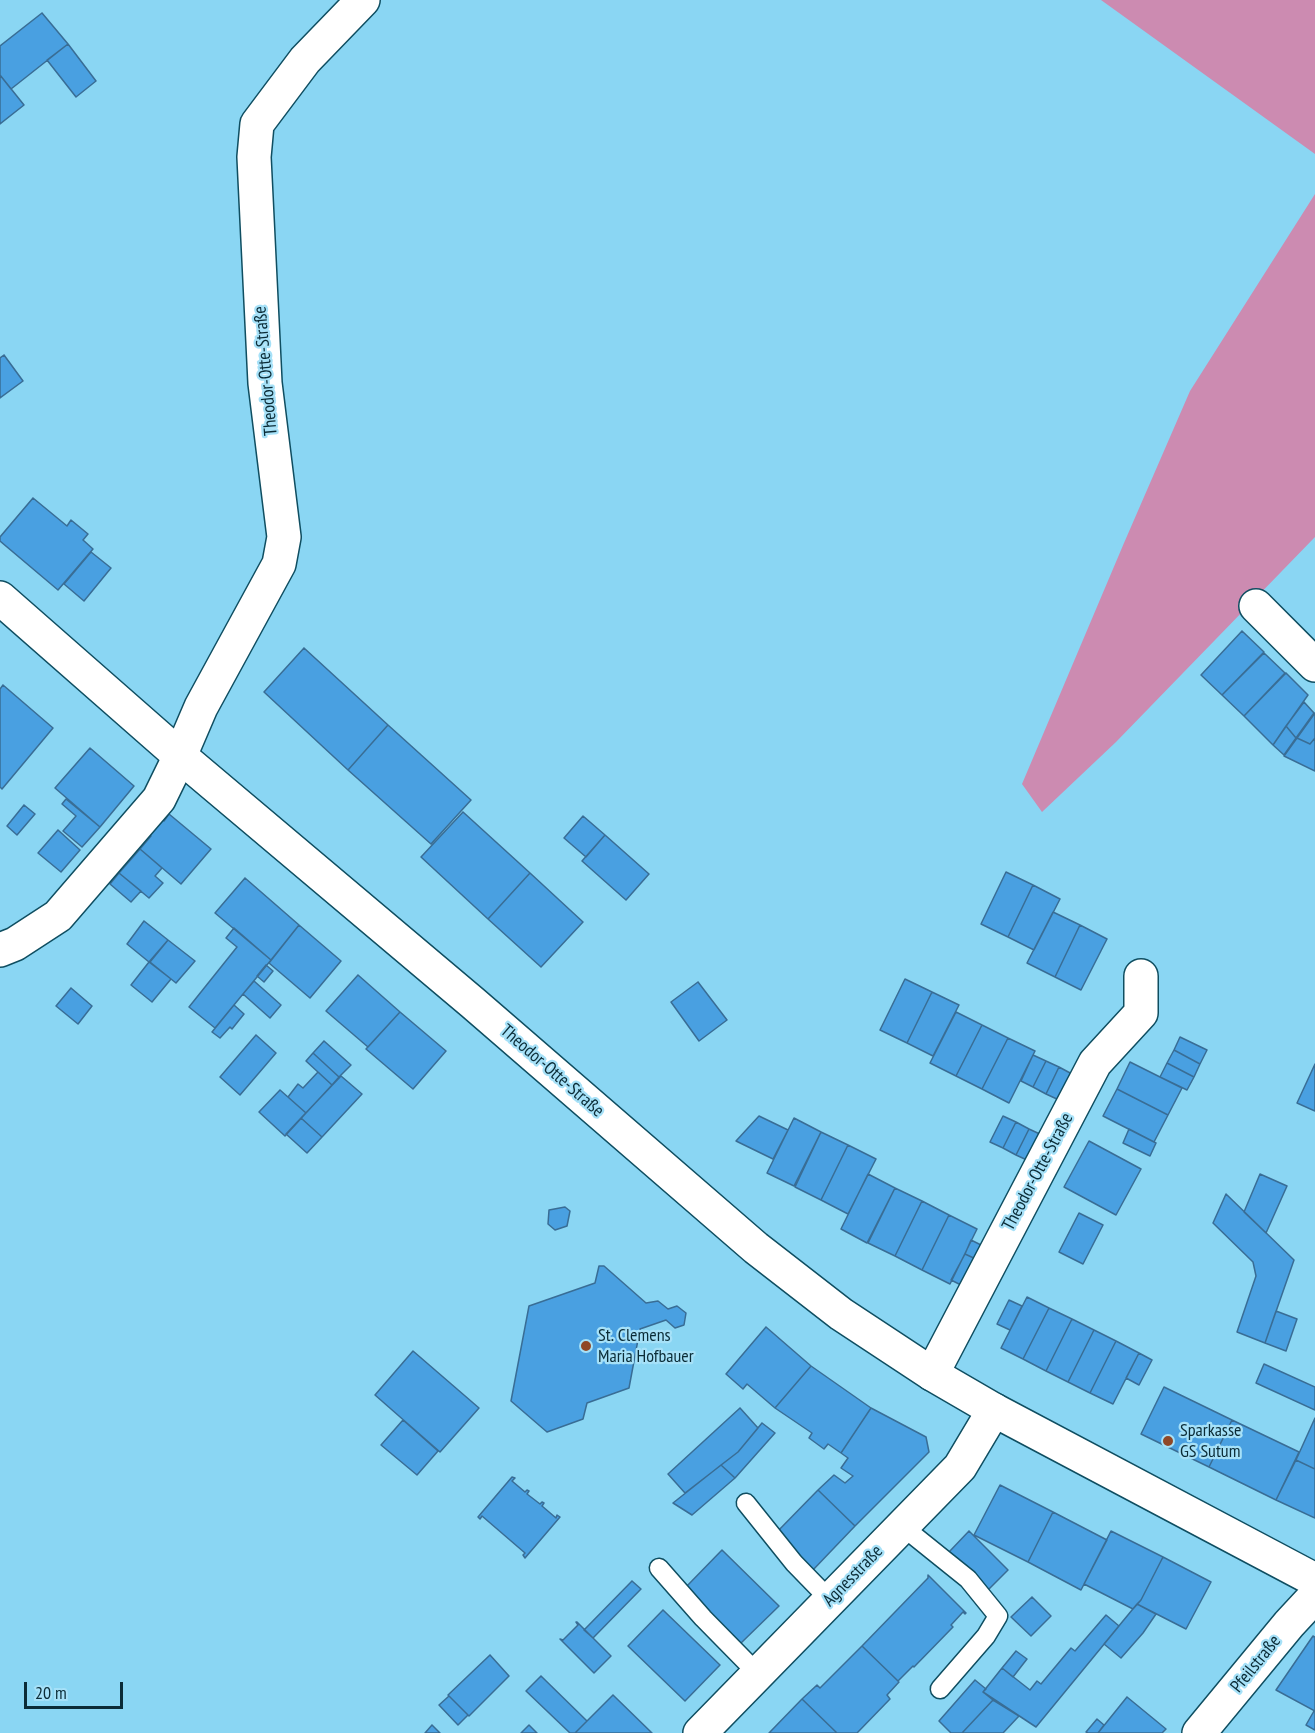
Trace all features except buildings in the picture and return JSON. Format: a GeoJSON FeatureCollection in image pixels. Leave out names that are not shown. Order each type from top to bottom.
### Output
{"type":"FeatureCollection","features":[{"type":"Feature","properties":{"kind":"street","name":"Theodor-Otte-Straße"},"geometry":{"type":"LineString","coordinates":[[180,756],[201,706],[279,564],[284,537],[265,383],[254,157],[257,124],[305,60],[363,0]]}},
{"type":"Feature","properties":{"kind":"street","name":"Theodor-Otte-Straße"},"geometry":{"type":"LineString","coordinates":[[0,598],[180,756],[473,1002],[756,1248],[841,1314],[932,1374],[994,1410],[1315,1580]]}},
{"type":"Feature","properties":{"kind":"street"},"geometry":{"type":"LineString","coordinates":[[1256,606],[1315,665]]}},
{"type":"Feature","properties":{"kind":"street"},"geometry":{"type":"LineString","coordinates":[[0,950],[15,944],[58,916],[159,799],[180,756]]}},
{"type":"Feature","properties":{"kind":"street","name":"Theodor-Otte-Straße"},"geometry":{"type":"LineString","coordinates":[[932,1374],[1095,1063],[1142,1013],[1141,976]]}},
{"type":"Feature","properties":{"kind":"street","name":"Agnesstraße"},"geometry":{"type":"LineString","coordinates":[[713,1728],[758,1674],[960,1467],[994,1410]]}},
{"type":"Feature","properties":{"kind":"street","name":"Pfeilstraße"},"geometry":{"type":"LineString","coordinates":[[1199,1733],[1315,1596]]}},
{"type":"Feature","properties":{"kind":"lane"},"geometry":{"type":"LineString","coordinates":[[746,1503],[794,1563],[830,1600]]}},
{"type":"Feature","properties":{"kind":"lane"},"geometry":{"type":"LineString","coordinates":[[902,1526],[968,1578],[998,1616],[986,1636],[940,1689]]}},
{"type":"Feature","properties":{"kind":"lane"},"geometry":{"type":"LineString","coordinates":[[659,1568],[703,1618],[758,1674]]}},
{"type":"Feature","properties":{"kind":"shaded area"},"geometry":{"type":"Polygon","coordinates":[[[1101,0],[1315,0],[1315,154],[1101,0]]]}},
{"type":"Feature","properties":{"kind":"shaded area"},"geometry":{"type":"Polygon","coordinates":[[[1315,194],[1315,537],[1116,742],[1042,812],[1022,784],[1190,391],[1315,194]]]}},
{"type":"Feature","properties":{"kind":"place","name":"St. Clemens Maria Hofbauer"},"geometry":{"type":"Point","coordinates":[586,1346]}},
{"type":"Feature","properties":{"kind":"place","name":"Sparkasse GS Sutum"},"geometry":{"type":"Point","coordinates":[1168,1441]}}]}
